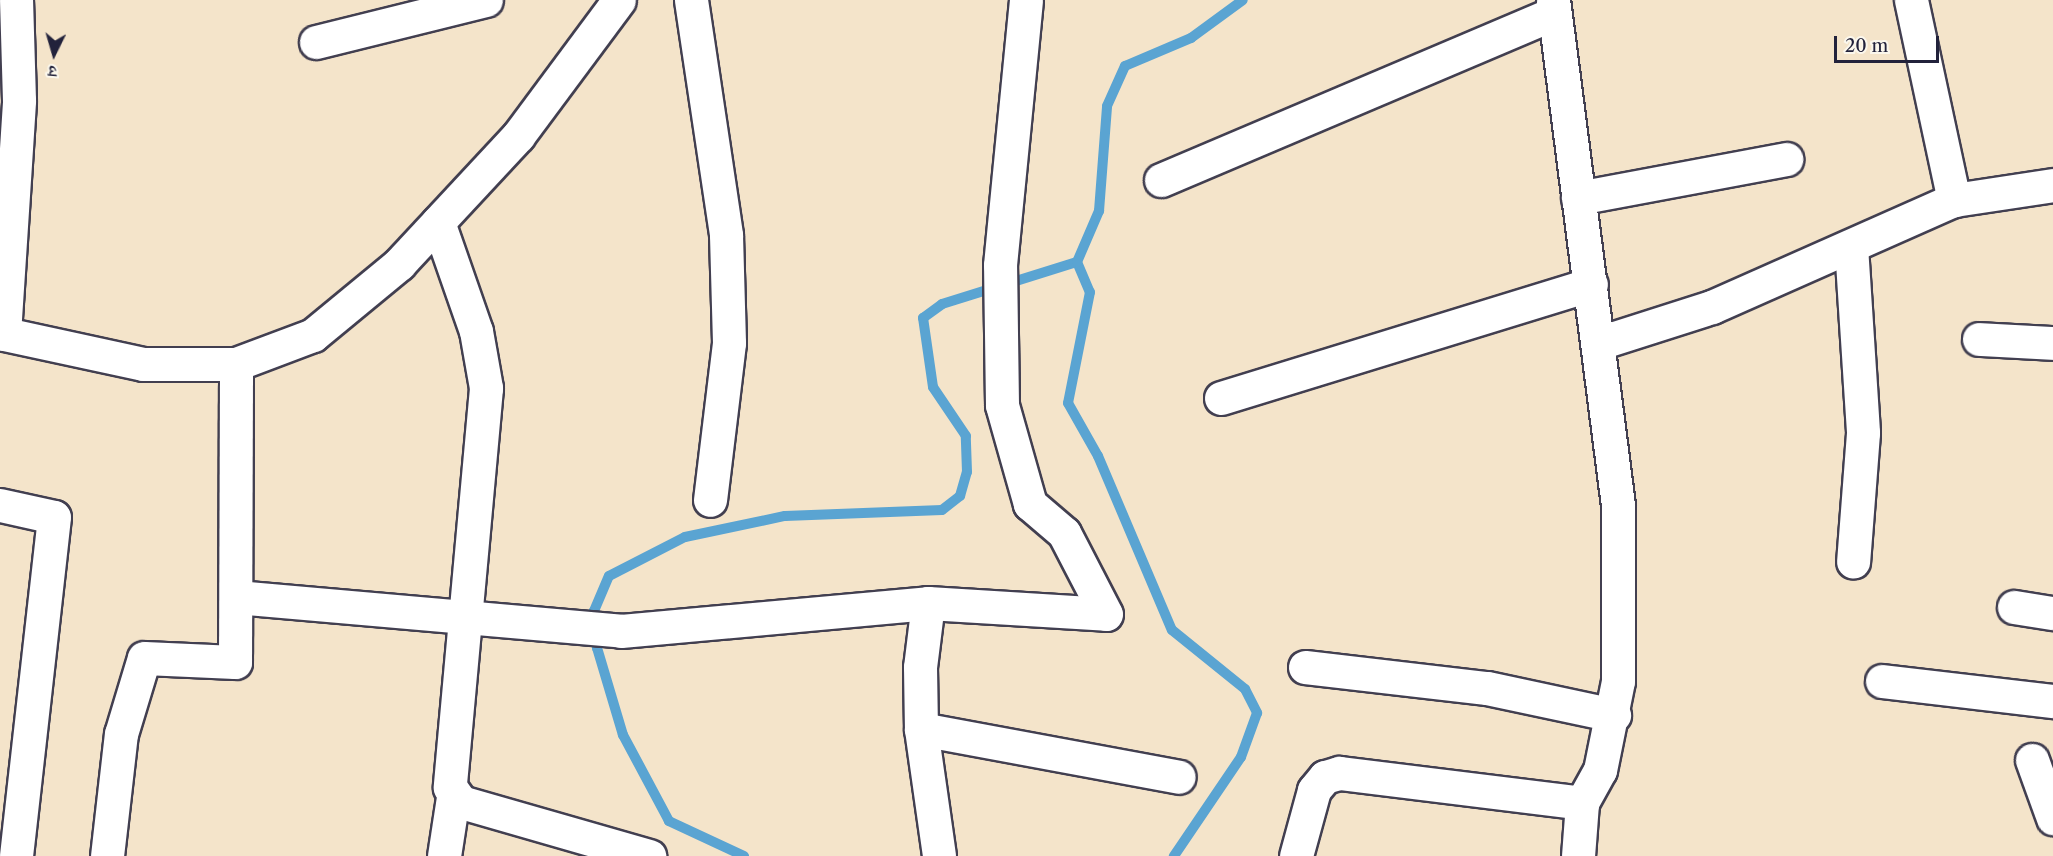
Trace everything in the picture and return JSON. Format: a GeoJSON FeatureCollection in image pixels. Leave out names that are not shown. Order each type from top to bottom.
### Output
{"type":"FeatureCollection","features":[{"type":"Feature","properties":{"kind":"street"},"geometry":{"type":"LineString","coordinates":[[16,0],[8,33],[19,100],[2,333],[143,364],[236,364],[313,335],[399,264],[518,136],[619,0]]}},
{"type":"Feature","properties":{"kind":"street"},"geometry":{"type":"LineString","coordinates":[[316,42],[486,0]]}},
{"type":"Feature","properties":{"kind":"street"},"geometry":{"type":"LineString","coordinates":[[691,0],[726,257],[729,343],[710,500]]}},
{"type":"Feature","properties":{"kind":"street"},"geometry":{"type":"LineString","coordinates":[[236,597],[469,615],[572,629],[621,631],[928,603],[1106,614],[1064,533],[1030,504],[1002,405],[1000,265],[1026,0]]}},
{"type":"Feature","properties":{"kind":"street"},"geometry":{"type":"LineString","coordinates":[[1911,0],[1954,200]]}},
{"type":"Feature","properties":{"kind":"street"},"geometry":{"type":"LineString","coordinates":[[1161,180],[1553,6],[1599,343],[1618,505],[1614,715],[1600,770],[1582,803],[1578,856]]}},
{"type":"Feature","properties":{"kind":"street"},"geometry":{"type":"LineString","coordinates":[[1578,198],[1786,159]]}},
{"type":"Feature","properties":{"kind":"street"},"geometry":{"type":"LineString","coordinates":[[1599,343],[1712,307],[1954,200],[2053,185]]}},
{"type":"Feature","properties":{"kind":"street"},"geometry":{"type":"LineString","coordinates":[[438,222],[476,331],[486,388],[469,615],[453,709],[453,796],[444,856]]}},
{"type":"Feature","properties":{"kind":"street"},"geometry":{"type":"LineString","coordinates":[[1851,246],[1863,433],[1853,562]]}},
{"type":"Feature","properties":{"kind":"street"},"geometry":{"type":"LineString","coordinates":[[1221,398],[1591,284]]}},
{"type":"Feature","properties":{"kind":"street"},"geometry":{"type":"LineString","coordinates":[[1979,339],[2053,343]]}},
{"type":"Feature","properties":{"kind":"street"},"geometry":{"type":"LineString","coordinates":[[107,856],[120,734],[144,658],[236,662],[236,364]]}},
{"type":"Feature","properties":{"kind":"street"},"geometry":{"type":"LineString","coordinates":[[0,506],[54,517],[16,856]]}},
{"type":"Feature","properties":{"kind":"street"},"geometry":{"type":"LineString","coordinates":[[928,603],[920,667],[921,729],[939,856]]}},
{"type":"Feature","properties":{"kind":"street"},"geometry":{"type":"LineString","coordinates":[[2014,607],[2053,613]]}},
{"type":"Feature","properties":{"kind":"street"},"geometry":{"type":"LineString","coordinates":[[1305,667],[1487,688],[1614,715]]}},
{"type":"Feature","properties":{"kind":"street"},"geometry":{"type":"LineString","coordinates":[[1882,681],[2053,701]]}},
{"type":"Feature","properties":{"kind":"street"},"geometry":{"type":"LineString","coordinates":[[921,729],[1179,777]]}},
{"type":"Feature","properties":{"kind":"street"},"geometry":{"type":"LineString","coordinates":[[2032,760],[2053,818]]}},
{"type":"Feature","properties":{"kind":"street"},"geometry":{"type":"LineString","coordinates":[[1296,856],[1314,790],[1325,777],[1339,773],[1582,803]]}},
{"type":"Feature","properties":{"kind":"street"},"geometry":{"type":"LineString","coordinates":[[453,796],[649,856]]}},
{"type":"Feature","properties":{"kind":"waterway"},"geometry":{"type":"LineString","coordinates":[[744,856],[669,821],[623,735],[597,648],[594,611],[609,576],[685,537],[785,516],[942,510],[960,496],[967,472],[966,436],[933,387],[923,318],[942,304],[1077,262],[1099,211],[1107,106],[1125,66],[1191,38],[1243,0]]}},
{"type":"Feature","properties":{"kind":"waterway"},"geometry":{"type":"LineString","coordinates":[[1077,262],[1090,292],[1068,403],[1098,456],[1172,630],[1245,689],[1257,713],[1241,757],[1174,856]]}}]}
